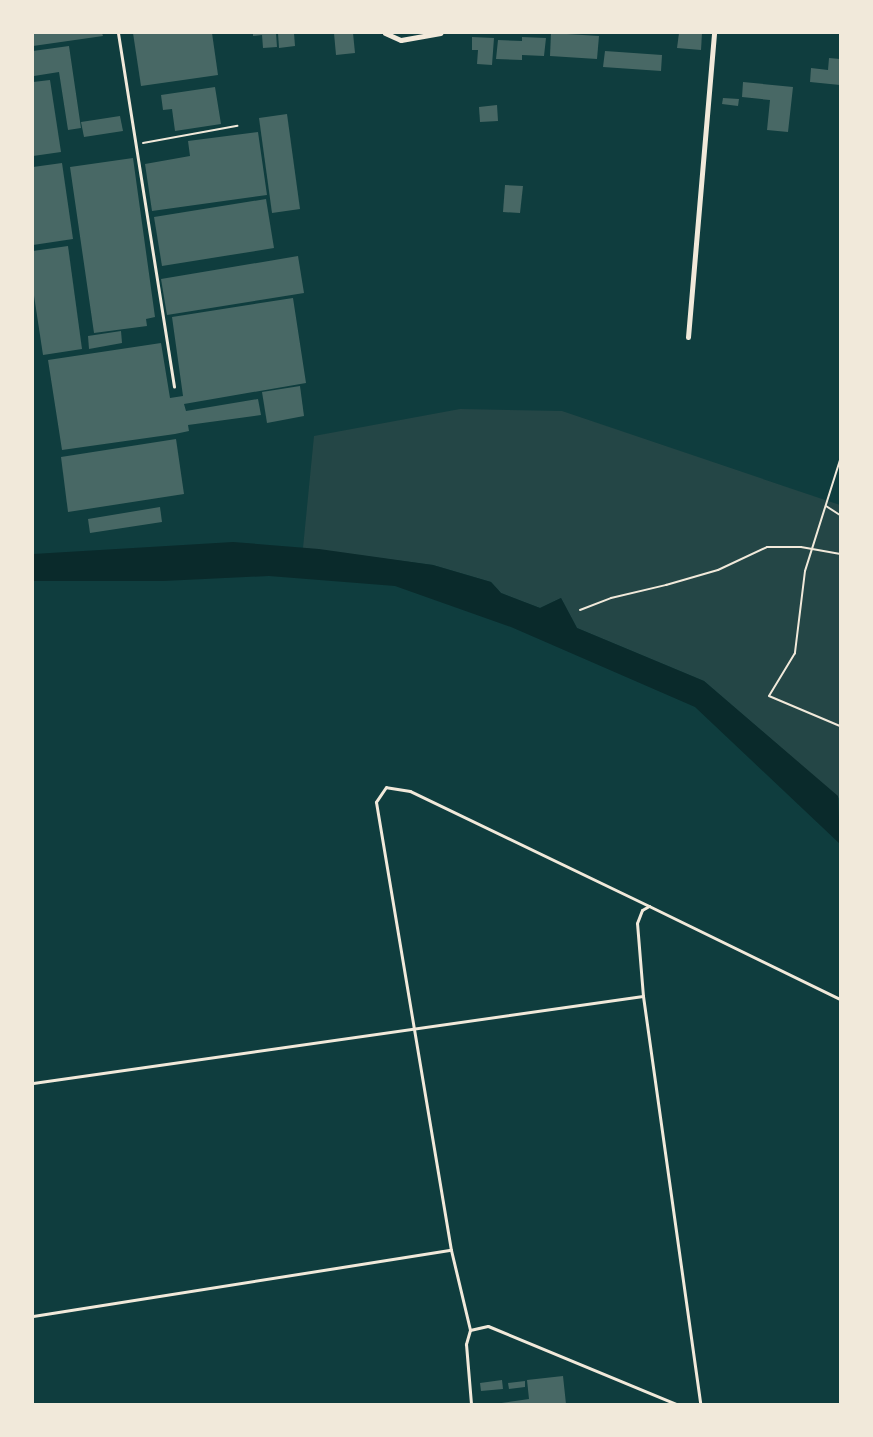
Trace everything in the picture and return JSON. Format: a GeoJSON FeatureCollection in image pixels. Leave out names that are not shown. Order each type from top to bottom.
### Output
{"type":"FeatureCollection","features":[{"type":"Feature","properties":{"kind":"street"},"geometry":{"type":"LineString","coordinates":[[385,33],[401,40],[440,33]]}},
{"type":"Feature","properties":{"kind":"street"},"geometry":{"type":"LineString","coordinates":[[688,337],[704,124],[714,33]]}},
{"type":"Feature","properties":{"kind":"lane"},"geometry":{"type":"LineString","coordinates":[[118,33],[174,387]]}},
{"type":"Feature","properties":{"kind":"lane"},"geometry":{"type":"LineString","coordinates":[[471,1404],[466,1344],[470,1330],[451,1250],[412,1029],[376,802],[386,787],[410,790],[840,999]]}},
{"type":"Feature","properties":{"kind":"lane"},"geometry":{"type":"LineString","coordinates":[[649,906],[642,910],[637,922],[643,996],[700,1404]]}},
{"type":"Feature","properties":{"kind":"lane"},"geometry":{"type":"LineString","coordinates":[[33,1083],[643,996]]}},
{"type":"Feature","properties":{"kind":"lane"},"geometry":{"type":"LineString","coordinates":[[33,1316],[451,1250]]}},
{"type":"Feature","properties":{"kind":"lane"},"geometry":{"type":"LineString","coordinates":[[470,1330],[488,1326],[676,1404]]}},
{"type":"Feature","properties":{"kind":"path"},"geometry":{"type":"LineString","coordinates":[[134,144],[237,126]]}},
{"type":"Feature","properties":{"kind":"path"},"geometry":{"type":"LineString","coordinates":[[840,460],[805,571],[795,653],[769,696],[840,726]]}},
{"type":"Feature","properties":{"kind":"path"},"geometry":{"type":"LineString","coordinates":[[826,506],[840,515]]}},
{"type":"Feature","properties":{"kind":"path"},"geometry":{"type":"LineString","coordinates":[[580,610],[611,598],[718,570],[766,547],[812,549],[840,555]]}},
{"type":"Feature","properties":{"kind":"shaded area"},"geometry":{"type":"Polygon","coordinates":[[[460,409],[562,411],[840,505],[840,799],[704,681],[577,628],[561,598],[540,608],[501,593],[491,582],[433,565],[303,548],[314,436],[460,409]]]}},
{"type":"Feature","properties":{"kind":"shaded area"},"geometry":{"type":"Polygon","coordinates":[[[233,542],[319,549],[433,565],[491,582],[501,593],[540,608],[561,598],[577,628],[704,681],[838,796],[840,844],[695,707],[511,627],[395,586],[269,576],[163,581],[33,581],[33,554],[233,542]]]}},
{"type":"Feature","properties":{"kind":"building"},"geometry":{"type":"Polygon","coordinates":[[[33,33],[102,33],[103,36],[33,46],[33,33]]]}},
{"type":"Feature","properties":{"kind":"building"},"geometry":{"type":"Polygon","coordinates":[[[133,33],[212,33],[218,75],[141,86],[133,33]]]}},
{"type":"Feature","properties":{"kind":"building"},"geometry":{"type":"Polygon","coordinates":[[[253,33],[276,33],[277,47],[263,48],[262,35],[253,36],[253,33]]]}},
{"type":"Feature","properties":{"kind":"building"},"geometry":{"type":"Polygon","coordinates":[[[278,33],[294,33],[295,46],[279,48],[278,33]]]}},
{"type":"Feature","properties":{"kind":"building"},"geometry":{"type":"Polygon","coordinates":[[[334,33],[353,33],[355,53],[336,55],[334,33]]]}},
{"type":"Feature","properties":{"kind":"building"},"geometry":{"type":"Polygon","coordinates":[[[551,33],[599,36],[597,59],[550,56],[551,33]]]}},
{"type":"Feature","properties":{"kind":"building"},"geometry":{"type":"Polygon","coordinates":[[[679,33],[702,33],[701,50],[677,48],[679,33]]]}},
{"type":"Feature","properties":{"kind":"building"},"geometry":{"type":"Polygon","coordinates":[[[472,37],[494,38],[492,65],[477,64],[478,50],[472,50],[472,37]]]}},
{"type":"Feature","properties":{"kind":"building"},"geometry":{"type":"Polygon","coordinates":[[[522,37],[546,38],[544,56],[522,55],[522,60],[496,59],[498,40],[522,41],[522,37]]]}},
{"type":"Feature","properties":{"kind":"building"},"geometry":{"type":"Polygon","coordinates":[[[69,46],[81,128],[68,130],[59,72],[34,76],[33,51],[69,46]]]}},
{"type":"Feature","properties":{"kind":"building"},"geometry":{"type":"Polygon","coordinates":[[[605,51],[662,55],[661,71],[603,67],[605,51]]]}},
{"type":"Feature","properties":{"kind":"building"},"geometry":{"type":"Polygon","coordinates":[[[829,58],[840,59],[840,85],[810,82],[811,68],[828,70],[829,58]]]}},
{"type":"Feature","properties":{"kind":"building"},"geometry":{"type":"Polygon","coordinates":[[[50,80],[61,152],[33,156],[33,82],[50,80]]]}},
{"type":"Feature","properties":{"kind":"building"},"geometry":{"type":"Polygon","coordinates":[[[743,82],[793,87],[788,132],[767,130],[770,100],[742,97],[743,82]]]}},
{"type":"Feature","properties":{"kind":"building"},"geometry":{"type":"Polygon","coordinates":[[[215,87],[221,124],[175,131],[172,109],[163,110],[161,95],[215,87]]]}},
{"type":"Feature","properties":{"kind":"building"},"geometry":{"type":"Polygon","coordinates":[[[723,98],[739,99],[738,106],[722,104],[723,98]]]}},
{"type":"Feature","properties":{"kind":"building"},"geometry":{"type":"Polygon","coordinates":[[[497,105],[498,121],[480,122],[479,107],[497,105]]]}},
{"type":"Feature","properties":{"kind":"building"},"geometry":{"type":"Polygon","coordinates":[[[287,114],[300,209],[272,213],[259,118],[287,114]]]}},
{"type":"Feature","properties":{"kind":"building"},"geometry":{"type":"Polygon","coordinates":[[[120,116],[123,131],[84,137],[81,122],[120,116]]]}},
{"type":"Feature","properties":{"kind":"building"},"geometry":{"type":"Polygon","coordinates":[[[258,132],[267,195],[152,211],[145,164],[190,156],[188,141],[258,132]]]}},
{"type":"Feature","properties":{"kind":"building"},"geometry":{"type":"Polygon","coordinates":[[[133,158],[155,317],[146,319],[147,326],[94,333],[70,167],[133,158]]]}},
{"type":"Feature","properties":{"kind":"building"},"geometry":{"type":"Polygon","coordinates":[[[62,163],[73,239],[33,245],[33,167],[62,163]]]}},
{"type":"Feature","properties":{"kind":"building"},"geometry":{"type":"Polygon","coordinates":[[[505,185],[523,186],[520,213],[503,212],[505,185]]]}},
{"type":"Feature","properties":{"kind":"building"},"geometry":{"type":"Polygon","coordinates":[[[266,199],[274,248],[162,266],[154,217],[266,199]]]}},
{"type":"Feature","properties":{"kind":"building"},"geometry":{"type":"Polygon","coordinates":[[[68,246],[82,349],[43,355],[33,289],[33,251],[68,246]]]}},
{"type":"Feature","properties":{"kind":"building"},"geometry":{"type":"Polygon","coordinates":[[[298,256],[304,293],[167,315],[161,279],[298,256]]]}},
{"type":"Feature","properties":{"kind":"building"},"geometry":{"type":"Polygon","coordinates":[[[293,298],[306,383],[184,404],[186,411],[258,399],[261,415],[188,425],[189,431],[175,434],[62,450],[48,360],[161,343],[170,398],[183,396],[172,317],[293,298]]]}},
{"type":"Feature","properties":{"kind":"building"},"geometry":{"type":"Polygon","coordinates":[[[121,331],[122,343],[89,349],[88,336],[121,331]]]}},
{"type":"Feature","properties":{"kind":"building"},"geometry":{"type":"Polygon","coordinates":[[[300,386],[304,416],[267,423],[262,392],[300,386]]]}},
{"type":"Feature","properties":{"kind":"building"},"geometry":{"type":"Polygon","coordinates":[[[176,439],[184,494],[68,512],[61,457],[176,439]]]}},
{"type":"Feature","properties":{"kind":"building"},"geometry":{"type":"Polygon","coordinates":[[[160,507],[162,522],[90,533],[88,519],[160,507]]]}},
{"type":"Feature","properties":{"kind":"building"},"geometry":{"type":"Polygon","coordinates":[[[563,1376],[566,1404],[495,1404],[529,1399],[527,1380],[563,1376]]]}},
{"type":"Feature","properties":{"kind":"building"},"geometry":{"type":"Polygon","coordinates":[[[502,1380],[503,1389],[481,1391],[480,1383],[502,1380]]]}},
{"type":"Feature","properties":{"kind":"building"},"geometry":{"type":"Polygon","coordinates":[[[525,1381],[525,1387],[509,1389],[508,1383],[525,1381]]]}}]}
